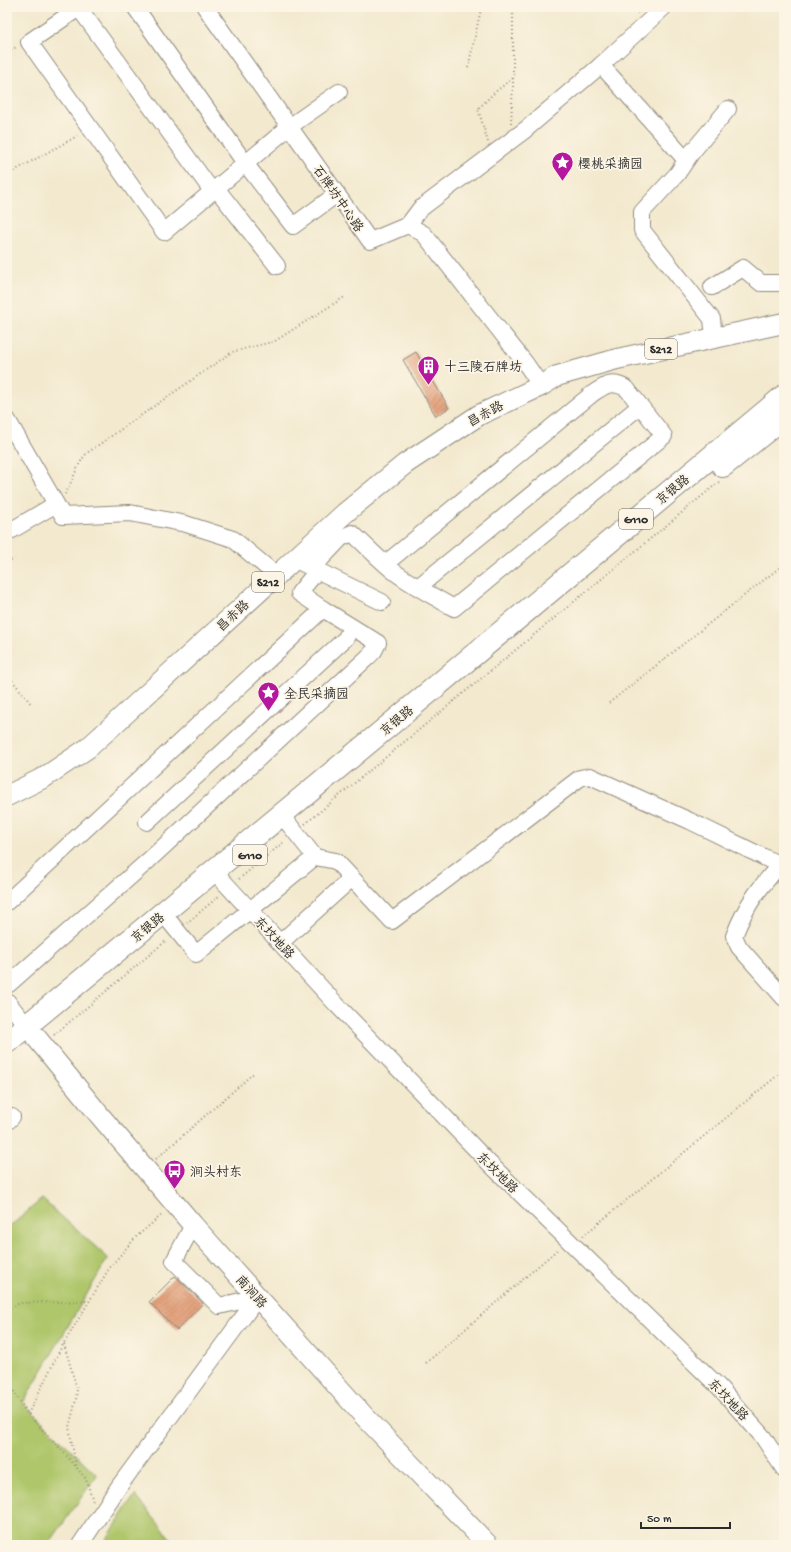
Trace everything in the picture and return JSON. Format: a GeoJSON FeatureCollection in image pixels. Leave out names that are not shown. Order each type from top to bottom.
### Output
{"type":"FeatureCollection","features":[{"type":"Feature","properties":{"kind":"highway","name":"京银路"},"geometry":{"type":"LineString","coordinates":[[7,1042],[35,1036],[174,927],[221,879],[292,828],[784,396]]}},
{"type":"Feature","properties":{"kind":"highway","name":"京银路"},"geometry":{"type":"LineString","coordinates":[[496,650],[784,417]]}},
{"type":"Feature","properties":{"kind":"highway","name":"京银路"},"geometry":{"type":"LineString","coordinates":[[7,1059],[467,675]]}},
{"type":"Feature","properties":{"kind":"main road","name":"昌赤路"},"geometry":{"type":"LineString","coordinates":[[7,796],[45,778],[88,748],[276,575],[307,565],[346,513],[404,464],[479,415],[541,386],[557,376],[617,359],[784,323]]}},
{"type":"Feature","properties":{"kind":"main road","name":"昌赤路"},"geometry":{"type":"LineString","coordinates":[[541,386],[559,383],[643,360],[784,331]]}},
{"type":"Feature","properties":{"kind":"main road","name":"南涧路"},"geometry":{"type":"LineString","coordinates":[[35,1036],[192,1225],[364,1416],[488,1545]]}},
{"type":"Feature","properties":{"kind":"street"},"geometry":{"type":"LineString","coordinates":[[135,7],[245,163],[293,226],[337,194]]}},
{"type":"Feature","properties":{"kind":"street","name":"石牌坊中心路"},"geometry":{"type":"LineString","coordinates":[[205,7],[370,241],[408,224]]}},
{"type":"Feature","properties":{"kind":"street"},"geometry":{"type":"LineString","coordinates":[[541,386],[526,364],[424,234],[408,224],[420,209],[526,130],[601,65],[664,7]]}},
{"type":"Feature","properties":{"kind":"street"},"geometry":{"type":"LineString","coordinates":[[277,266],[214,190],[71,10],[29,42],[164,232],[214,190],[245,163],[289,127],[339,92]]}},
{"type":"Feature","properties":{"kind":"street"},"geometry":{"type":"LineString","coordinates":[[601,65],[686,160]]}},
{"type":"Feature","properties":{"kind":"street"},"geometry":{"type":"LineString","coordinates":[[714,338],[712,320],[642,230],[642,212],[677,174],[686,160],[728,109]]}},
{"type":"Feature","properties":{"kind":"street"},"geometry":{"type":"LineString","coordinates":[[712,287],[743,268],[761,283],[784,283]]}},
{"type":"Feature","properties":{"kind":"street"},"geometry":{"type":"LineString","coordinates":[[9,984],[149,860],[374,651],[378,642],[299,593],[307,565],[322,557],[341,538],[352,533],[385,564],[418,588],[454,608],[664,436],[627,389],[619,384],[605,385],[592,394],[385,564]]}},
{"type":"Feature","properties":{"kind":"street"},"geometry":{"type":"LineString","coordinates":[[418,588],[640,406]]}},
{"type":"Feature","properties":{"kind":"street"},"geometry":{"type":"LineString","coordinates":[[7,419],[63,516],[130,513],[186,524],[233,539],[276,575]]}},
{"type":"Feature","properties":{"kind":"street"},"geometry":{"type":"LineString","coordinates":[[12,530],[56,504]]}},
{"type":"Feature","properties":{"kind":"street"},"geometry":{"type":"LineString","coordinates":[[307,565],[382,602]]}},
{"type":"Feature","properties":{"kind":"street"},"geometry":{"type":"LineString","coordinates":[[7,902],[323,609]]}},
{"type":"Feature","properties":{"kind":"street"},"geometry":{"type":"LineString","coordinates":[[147,822],[346,638],[351,626]]}},
{"type":"Feature","properties":{"kind":"street"},"geometry":{"type":"LineString","coordinates":[[292,828],[315,857],[336,861],[392,920],[580,778],[590,776],[782,862],[754,895],[742,916],[734,936],[739,947],[784,998]]}},
{"type":"Feature","properties":{"kind":"street"},"geometry":{"type":"LineString","coordinates":[[174,927],[196,954],[315,857]]}},
{"type":"Feature","properties":{"kind":"street"},"geometry":{"type":"LineString","coordinates":[[280,943],[352,878]]}},
{"type":"Feature","properties":{"kind":"street","name":"东坟地路"},"geometry":{"type":"LineString","coordinates":[[221,879],[490,1164],[718,1386],[764,1437],[784,1469]]}},
{"type":"Feature","properties":{"kind":"street"},"geometry":{"type":"LineString","coordinates":[[7,1001],[35,1036]]}},
{"type":"Feature","properties":{"kind":"street"},"geometry":{"type":"LineString","coordinates":[[192,1225],[174,1260],[219,1306],[258,1297]]}},
{"type":"Feature","properties":{"kind":"street"},"geometry":{"type":"LineString","coordinates":[[80,1545],[120,1485],[258,1297]]}},
{"type":"Feature","properties":{"kind":"path"},"geometry":{"type":"LineString","coordinates":[[461,7],[467,10],[482,9]]}},
{"type":"Feature","properties":{"kind":"path"},"geometry":{"type":"LineString","coordinates":[[468,68],[482,9],[484,7]]}},
{"type":"Feature","properties":{"kind":"path"},"geometry":{"type":"LineString","coordinates":[[509,142],[513,78],[513,7]]}},
{"type":"Feature","properties":{"kind":"path"},"geometry":{"type":"LineString","coordinates":[[493,154],[485,136],[478,109],[513,78]]}},
{"type":"Feature","properties":{"kind":"path"},"geometry":{"type":"LineString","coordinates":[[7,175],[91,129]]}},
{"type":"Feature","properties":{"kind":"path"},"geometry":{"type":"LineString","coordinates":[[56,504],[65,495],[80,460],[87,453],[232,352],[275,341],[346,296]]}},
{"type":"Feature","properties":{"kind":"path"},"geometry":{"type":"LineString","coordinates":[[35,1036],[174,927],[221,879],[292,828],[496,650],[723,478]]}},
{"type":"Feature","properties":{"kind":"path"},"geometry":{"type":"LineString","coordinates":[[7,562],[14,558]]}},
{"type":"Feature","properties":{"kind":"path"},"geometry":{"type":"LineString","coordinates":[[609,703],[784,564]]}},
{"type":"Feature","properties":{"kind":"path"},"geometry":{"type":"LineString","coordinates":[[7,674],[32,705]]}},
{"type":"Feature","properties":{"kind":"path"},"geometry":{"type":"LineString","coordinates":[[426,1363],[570,1243],[784,1070]]}},
{"type":"Feature","properties":{"kind":"path"},"geometry":{"type":"LineString","coordinates":[[144,1169],[255,1072]]}},
{"type":"Feature","properties":{"kind":"path"},"geometry":{"type":"LineString","coordinates":[[28,1414],[64,1344],[110,1267],[130,1243],[174,1204]]}},
{"type":"Feature","properties":{"kind":"path"},"geometry":{"type":"LineString","coordinates":[[7,1310],[20,1303],[89,1301]]}},
{"type":"Feature","properties":{"kind":"path"},"geometry":{"type":"LineString","coordinates":[[64,1344],[77,1389],[76,1400],[69,1427],[76,1467]]}},
{"type":"Feature","properties":{"kind":"path"},"geometry":{"type":"LineString","coordinates":[[7,1381],[28,1414],[86,1479],[93,1501]]}},
{"type":"Feature","properties":{"kind":"green space"},"geometry":{"type":"Polygon","coordinates":[[[42,1199],[108,1258],[23,1403],[97,1475],[48,1545],[7,1545],[7,1229],[42,1199]]]}},
{"type":"Feature","properties":{"kind":"green space"},"geometry":{"type":"Polygon","coordinates":[[[135,1495],[176,1545],[103,1545],[135,1495]]]}},
{"type":"Feature","properties":{"kind":"building","name":"十三陵石牌坊"},"geometry":{"type":"Polygon","coordinates":[[[416,352],[449,408],[436,416],[403,360],[416,352]]]}},
{"type":"Feature","properties":{"kind":"building"},"geometry":{"type":"Polygon","coordinates":[[[175,1276],[203,1303],[177,1330],[149,1302],[175,1276]]]}},
{"type":"Feature","properties":{"kind":"place","name":"樱桃采摘园"},"geometry":{"type":"Point","coordinates":[562,182]}},
{"type":"Feature","properties":{"kind":"place","name":"十三陵石牌坊"},"geometry":{"type":"Point","coordinates":[428,386]}},
{"type":"Feature","properties":{"kind":"place","name":"全民采摘园"},"geometry":{"type":"Point","coordinates":[269,712]}},
{"type":"Feature","properties":{"kind":"place","name":"涧头村东"},"geometry":{"type":"Point","coordinates":[175,1190]}}]}
